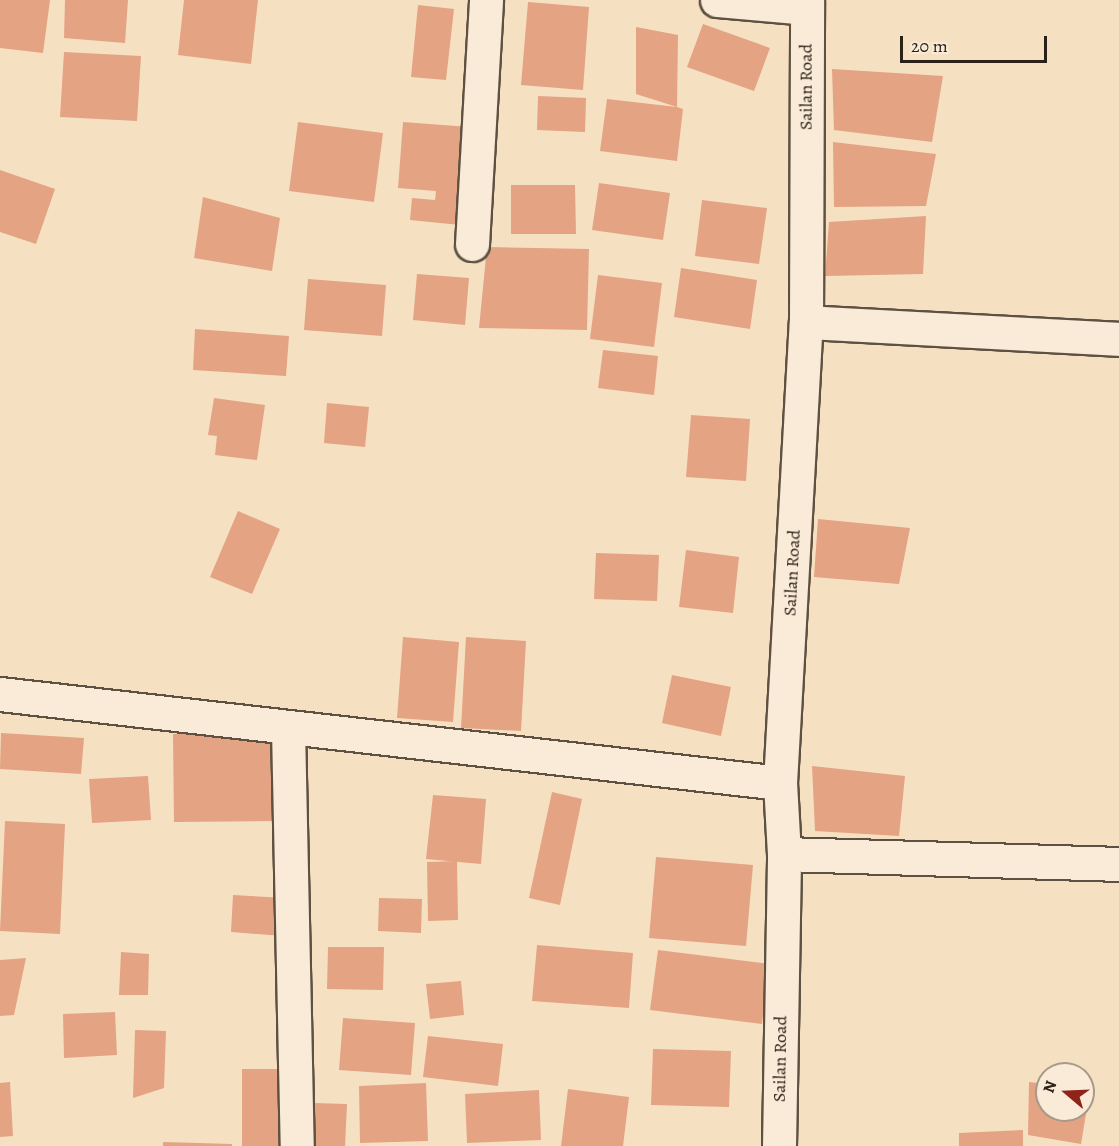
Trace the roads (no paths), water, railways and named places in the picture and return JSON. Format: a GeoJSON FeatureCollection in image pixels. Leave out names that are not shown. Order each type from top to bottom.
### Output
{"type":"FeatureCollection","features":[{"type":"Feature","properties":{"kind":"street"},"geometry":{"type":"LineString","coordinates":[[472,244],[486,0]]}},
{"type":"Feature","properties":{"kind":"street"},"geometry":{"type":"LineString","coordinates":[[717,0],[806,4]]}},
{"type":"Feature","properties":{"kind":"street","name":"Sailan Road"},"geometry":{"type":"LineString","coordinates":[[778,1146],[784,854],[780,783],[806,322],[806,4]]}},
{"type":"Feature","properties":{"kind":"street"},"geometry":{"type":"LineString","coordinates":[[806,322],[1119,339]]}},
{"type":"Feature","properties":{"kind":"street"},"geometry":{"type":"LineString","coordinates":[[0,694],[780,783]]}},
{"type":"Feature","properties":{"kind":"street"},"geometry":{"type":"LineString","coordinates":[[288,728],[297,1146]]}},
{"type":"Feature","properties":{"kind":"street"},"geometry":{"type":"LineString","coordinates":[[784,854],[1119,864]]}}]}
